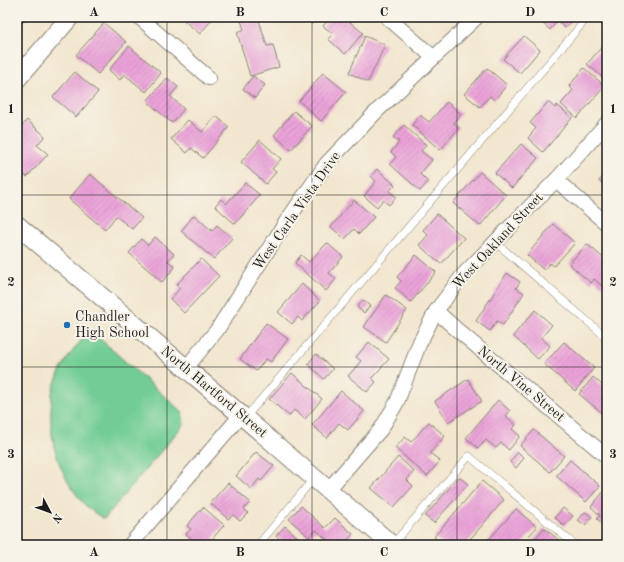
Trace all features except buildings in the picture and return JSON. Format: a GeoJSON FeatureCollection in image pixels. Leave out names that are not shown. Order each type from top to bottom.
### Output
{"type":"FeatureCollection","features":[{"type":"Feature","properties":{"kind":"street"},"geometry":{"type":"LineString","coordinates":[[21,72],[70,17]]}},
{"type":"Feature","properties":{"kind":"street"},"geometry":{"type":"LineString","coordinates":[[139,17],[209,78]]}},
{"type":"Feature","properties":{"kind":"street"},"geometry":{"type":"LineString","coordinates":[[387,17],[433,58]]}},
{"type":"Feature","properties":{"kind":"street","name":"West Carla Vista Drive"},"geometry":{"type":"LineString","coordinates":[[186,368],[217,330],[286,222],[328,163],[378,110],[477,17]]}},
{"type":"Feature","properties":{"kind":"street","name":"West Oakland Street"},"geometry":{"type":"LineString","coordinates":[[328,490],[381,429],[397,402],[418,346],[436,311],[463,275],[556,180],[607,123]]}},
{"type":"Feature","properties":{"kind":"street"},"geometry":{"type":"LineString","coordinates":[[556,180],[607,224]]}},
{"type":"Feature","properties":{"kind":"street","name":"North Hartford Street"},"geometry":{"type":"LineString","coordinates":[[17,225],[243,416],[392,545]]}},
{"type":"Feature","properties":{"kind":"street","name":"North Vine Street"},"geometry":{"type":"LineString","coordinates":[[436,311],[607,457]]}},
{"type":"Feature","properties":{"kind":"street"},"geometry":{"type":"LineString","coordinates":[[130,545],[243,416]]}},
{"type":"Feature","properties":{"kind":"lane"},"geometry":{"type":"LineString","coordinates":[[243,416],[588,17]]}},
{"type":"Feature","properties":{"kind":"lane"},"geometry":{"type":"LineString","coordinates":[[495,242],[607,338]]}},
{"type":"Feature","properties":{"kind":"lane"},"geometry":{"type":"LineString","coordinates":[[392,545],[469,456],[575,545]]}},
{"type":"Feature","properties":{"kind":"lane"},"geometry":{"type":"LineString","coordinates":[[258,545],[314,478]]}},
{"type":"Feature","properties":{"kind":"green space"},"geometry":{"type":"Polygon","coordinates":[[[90,330],[182,412],[184,424],[104,519],[86,506],[77,496],[63,473],[58,461],[52,435],[51,422],[52,395],[58,375],[73,351],[90,330]]]}},
{"type":"Feature","properties":{"kind":"place","name":"Chandler High School"},"geometry":{"type":"Point","coordinates":[67,325]}}]}
